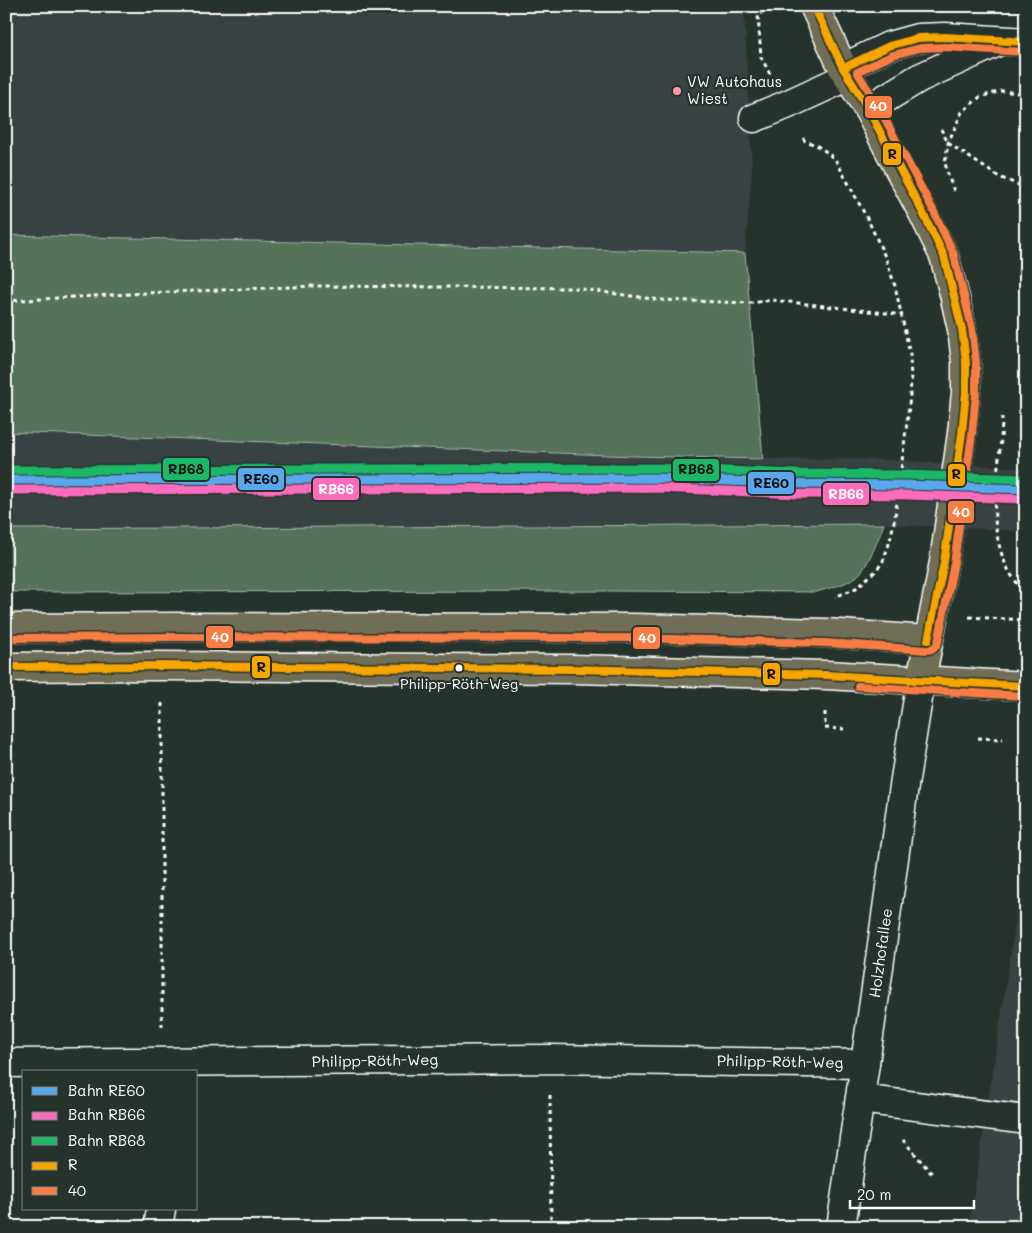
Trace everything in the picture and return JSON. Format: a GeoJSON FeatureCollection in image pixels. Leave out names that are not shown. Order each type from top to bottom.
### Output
{"type":"FeatureCollection","features":[{"type":"Feature","properties":{"kind":"main road"},"geometry":{"type":"LineString","coordinates":[[814,6],[845,72],[868,109],[944,256],[962,329],[966,392],[962,433],[944,562],[921,680]]}},
{"type":"Feature","properties":{"kind":"main road"},"geometry":{"type":"LineString","coordinates":[[6,628],[634,628],[826,633],[928,640]]}},
{"type":"Feature","properties":{"kind":"main road"},"geometry":{"type":"LineString","coordinates":[[6,667],[172,666],[581,669],[801,674],[1026,686]]}},
{"type":"Feature","properties":{"kind":"street"},"geometry":{"type":"LineString","coordinates":[[754,118],[786,105],[889,46],[918,38],[945,37],[1015,41]]}},
{"type":"Feature","properties":{"kind":"street"},"geometry":{"type":"LineString","coordinates":[[868,109],[919,78],[1015,41]]}},
{"type":"Feature","properties":{"kind":"street","name":"Holzhofallee"},"geometry":{"type":"LineString","coordinates":[[841,1227],[905,779],[921,680]]}},
{"type":"Feature","properties":{"kind":"street","name":"Philipp-Röth-Weg"},"geometry":{"type":"LineString","coordinates":[[6,1063],[162,1067],[550,1059],[865,1064]]}},
{"type":"Feature","properties":{"kind":"street"},"geometry":{"type":"LineString","coordinates":[[860,1100],[1026,1120]]}},
{"type":"Feature","properties":{"kind":"street"},"geometry":{"type":"LineString","coordinates":[[158,1227],[161,1210]]}},
{"type":"Feature","properties":{"kind":"path"},"geometry":{"type":"LineString","coordinates":[[758,14],[772,9]]}},
{"type":"Feature","properties":{"kind":"path"},"geometry":{"type":"LineString","coordinates":[[948,143],[962,112],[980,97],[1001,91],[1026,94]]}},
{"type":"Feature","properties":{"kind":"path"},"geometry":{"type":"LineString","coordinates":[[942,129],[948,143],[999,177],[1026,188]]}},
{"type":"Feature","properties":{"kind":"path"},"geometry":{"type":"LineString","coordinates":[[805,141],[816,145],[837,162],[870,224],[895,286],[910,354],[911,382],[906,431],[890,541],[883,561],[877,570],[856,588],[828,599]]}},
{"type":"Feature","properties":{"kind":"path"},"geometry":{"type":"LineString","coordinates":[[6,301],[316,286],[574,288],[660,300],[751,303],[772,300],[902,315]]}},
{"type":"Feature","properties":{"kind":"path"},"geometry":{"type":"LineString","coordinates":[[1002,432],[994,500],[997,539],[1005,564],[1012,578],[1026,592]]}},
{"type":"Feature","properties":{"kind":"path"},"geometry":{"type":"LineString","coordinates":[[162,696],[162,1067]]}},
{"type":"Feature","properties":{"kind":"path"},"geometry":{"type":"LineString","coordinates":[[825,712],[825,728],[844,729]]}},
{"type":"Feature","properties":{"kind":"path"},"geometry":{"type":"LineString","coordinates":[[978,738],[1002,739]]}},
{"type":"Feature","properties":{"kind":"path"},"geometry":{"type":"LineString","coordinates":[[550,1059],[551,1227]]}},
{"type":"Feature","properties":{"kind":"shaded area"},"geometry":{"type":"Polygon","coordinates":[[[6,6],[744,6],[752,170],[745,253],[6,235],[6,6]]]}},
{"type":"Feature","properties":{"kind":"shaded area"},"geometry":{"type":"Polygon","coordinates":[[[6,432],[635,456],[889,460],[1026,468],[1026,531],[884,524],[6,530],[6,432]]]}},
{"type":"Feature","properties":{"kind":"shaded area"},"geometry":{"type":"Polygon","coordinates":[[[1026,853],[1026,1227],[969,1227],[986,1115],[1026,853]]]}},
{"type":"Feature","properties":{"kind":"green space"},"geometry":{"type":"Polygon","coordinates":[[[6,235],[745,253],[763,459],[635,456],[6,432],[6,235]]]}},
{"type":"Feature","properties":{"kind":"green space"},"geometry":{"type":"Polygon","coordinates":[[[884,524],[873,552],[865,567],[856,577],[837,586],[816,592],[6,592],[6,529],[884,524]]]}},
{"type":"Feature","properties":{"kind":"rail line","name":"RB68"},"geometry":{"type":"LineString","coordinates":[[6,470],[657,468],[798,474],[1026,479]]}},
{"type":"Feature","properties":{"kind":"rail line","name":"RE60"},"geometry":{"type":"LineString","coordinates":[[6,480],[657,478],[798,484],[1026,489]]}},
{"type":"Feature","properties":{"kind":"rail line","name":"RB66"},"geometry":{"type":"LineString","coordinates":[[6,490],[657,488],[798,494],[1026,499]]}},
{"type":"Feature","properties":{"kind":"transit line","name":"R"},"geometry":{"type":"LineString","coordinates":[[814,6],[843,68],[868,109],[944,256],[962,329],[966,362],[966,392],[962,433],[944,562],[928,640]]}},
{"type":"Feature","properties":{"kind":"transit line","name":"R"},"geometry":{"type":"LineString","coordinates":[[843,68],[889,46],[918,38],[945,37],[1026,42]]}},
{"type":"Feature","properties":{"kind":"transit line","name":"40"},"geometry":{"type":"LineString","coordinates":[[6,638],[634,638],[826,643],[933,649],[938,642],[954,563],[972,434],[976,393],[976,362],[972,328],[953,252],[877,104],[857,72],[893,55],[920,48],[945,47],[1025,52]]}},
{"type":"Feature","properties":{"kind":"transit line","name":"R"},"geometry":{"type":"LineString","coordinates":[[6,667],[162,666],[572,669],[826,675],[1026,686]]}},
{"type":"Feature","properties":{"kind":"transit line","name":"40"},"geometry":{"type":"LineString","coordinates":[[858,686],[1025,696]]}},
{"type":"Feature","properties":{"kind":"place","name":"VW Autohaus Wiest"},"geometry":{"type":"Point","coordinates":[677,91]}},
{"type":"Feature","properties":{"kind":"place","name":"Philipp-Röth-Weg"},"geometry":{"type":"Point","coordinates":[459,668]}}]}
